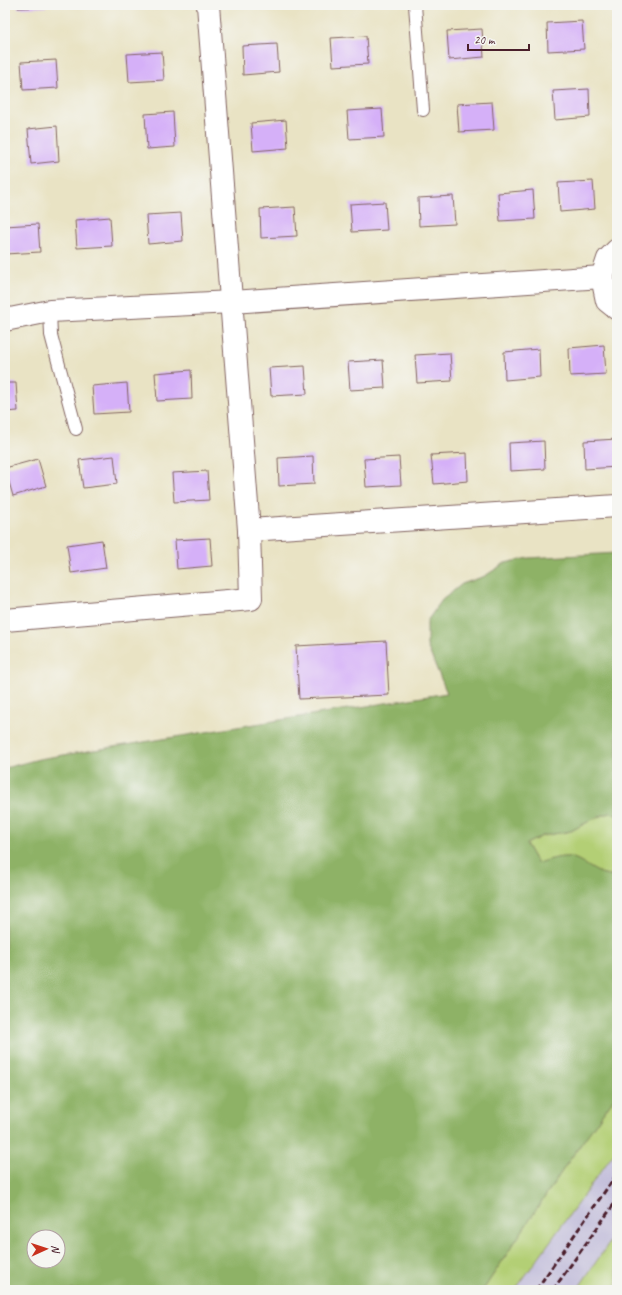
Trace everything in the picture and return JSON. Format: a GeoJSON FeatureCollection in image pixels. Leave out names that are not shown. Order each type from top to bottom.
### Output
{"type":"FeatureCollection","features":[{"type":"Feature","properties":{"kind":"street"},"geometry":{"type":"LineString","coordinates":[[5,620],[251,599],[249,530],[208,5]]}},
{"type":"Feature","properties":{"kind":"street"},"geometry":{"type":"LineString","coordinates":[[617,250],[608,258],[602,277],[608,301],[617,309]]}},
{"type":"Feature","properties":{"kind":"street"},"geometry":{"type":"LineString","coordinates":[[5,320],[50,311],[232,302],[602,277]]}},
{"type":"Feature","properties":{"kind":"street"},"geometry":{"type":"LineString","coordinates":[[249,530],[617,506]]}},
{"type":"Feature","properties":{"kind":"lane"},"geometry":{"type":"LineString","coordinates":[[415,5],[423,110]]}},
{"type":"Feature","properties":{"kind":"lane"},"geometry":{"type":"LineString","coordinates":[[50,311],[52,335],[76,429]]}},
{"type":"Feature","properties":{"kind":"shaded area"},"geometry":{"type":"Polygon","coordinates":[[[617,1149],[617,1231],[577,1290],[515,1290],[617,1149]]]}},
{"type":"Feature","properties":{"kind":"green space"},"geometry":{"type":"Polygon","coordinates":[[[617,553],[617,815],[610,813],[597,817],[571,831],[542,836],[526,844],[537,863],[568,857],[580,861],[596,871],[609,875],[617,875],[617,1094],[566,1165],[483,1290],[5,1290],[5,768],[39,759],[447,693],[427,646],[427,621],[442,600],[462,584],[485,576],[505,563],[528,558],[617,553]]]}},
{"type":"Feature","properties":{"kind":"green space"},"geometry":{"type":"Polygon","coordinates":[[[610,813],[617,815],[617,875],[609,875],[595,871],[574,858],[568,857],[537,863],[526,844],[542,836],[571,831],[597,817],[610,813]]]}},
{"type":"Feature","properties":{"kind":"green space"},"geometry":{"type":"Polygon","coordinates":[[[617,1094],[617,1149],[515,1290],[483,1290],[566,1165],[617,1094]]]}},
{"type":"Feature","properties":{"kind":"green space"},"geometry":{"type":"Polygon","coordinates":[[[617,1231],[617,1290],[577,1290],[617,1231]]]}},
{"type":"Feature","properties":{"kind":"building"},"geometry":{"type":"Polygon","coordinates":[[[18,5],[46,5],[46,7],[18,8],[18,5]]]}},
{"type":"Feature","properties":{"kind":"building"},"geometry":{"type":"Polygon","coordinates":[[[582,21],[584,49],[548,51],[547,23],[582,21]]]}},
{"type":"Feature","properties":{"kind":"building"},"geometry":{"type":"Polygon","coordinates":[[[482,29],[484,57],[449,60],[447,31],[482,29]]]}},
{"type":"Feature","properties":{"kind":"building"},"geometry":{"type":"Polygon","coordinates":[[[366,36],[368,64],[333,66],[331,38],[366,36]]]}},
{"type":"Feature","properties":{"kind":"building"},"geometry":{"type":"Polygon","coordinates":[[[277,44],[279,72],[243,75],[242,46],[277,44]]]}},
{"type":"Feature","properties":{"kind":"building"},"geometry":{"type":"Polygon","coordinates":[[[162,52],[164,80],[129,82],[127,54],[162,52]]]}},
{"type":"Feature","properties":{"kind":"building"},"geometry":{"type":"Polygon","coordinates":[[[56,60],[58,88],[23,90],[21,62],[56,60]]]}},
{"type":"Feature","properties":{"kind":"building"},"geometry":{"type":"Polygon","coordinates":[[[589,89],[590,117],[555,120],[553,91],[589,89]]]}},
{"type":"Feature","properties":{"kind":"building"},"geometry":{"type":"Polygon","coordinates":[[[492,102],[494,130],[459,132],[457,104],[492,102]]]}},
{"type":"Feature","properties":{"kind":"building"},"geometry":{"type":"Polygon","coordinates":[[[382,109],[384,137],[349,139],[347,111],[382,109]]]}},
{"type":"Feature","properties":{"kind":"building"},"geometry":{"type":"Polygon","coordinates":[[[173,112],[175,147],[147,149],[145,114],[173,112]]]}},
{"type":"Feature","properties":{"kind":"building"},"geometry":{"type":"Polygon","coordinates":[[[286,120],[288,148],[253,151],[251,123],[286,120]]]}},
{"type":"Feature","properties":{"kind":"building"},"geometry":{"type":"Polygon","coordinates":[[[57,126],[59,161],[31,164],[28,129],[57,126]]]}},
{"type":"Feature","properties":{"kind":"building"},"geometry":{"type":"Polygon","coordinates":[[[593,181],[595,209],[560,212],[558,183],[593,181]]]}},
{"type":"Feature","properties":{"kind":"building"},"geometry":{"type":"Polygon","coordinates":[[[533,190],[535,219],[500,221],[498,193],[533,190]]]}},
{"type":"Feature","properties":{"kind":"building"},"geometry":{"type":"Polygon","coordinates":[[[453,196],[455,224],[419,226],[418,198],[453,196]]]}},
{"type":"Feature","properties":{"kind":"building"},"geometry":{"type":"Polygon","coordinates":[[[385,202],[387,230],[352,232],[350,204],[385,202]]]}},
{"type":"Feature","properties":{"kind":"building"},"geometry":{"type":"Polygon","coordinates":[[[295,207],[297,236],[261,238],[260,209],[295,207]]]}},
{"type":"Feature","properties":{"kind":"building"},"geometry":{"type":"Polygon","coordinates":[[[181,213],[183,241],[148,244],[146,215],[181,213]]]}},
{"type":"Feature","properties":{"kind":"building"},"geometry":{"type":"Polygon","coordinates":[[[110,217],[112,246],[77,248],[75,220],[110,217]]]}},
{"type":"Feature","properties":{"kind":"building"},"geometry":{"type":"Polygon","coordinates":[[[38,224],[40,252],[5,254],[5,226],[38,224]]]}},
{"type":"Feature","properties":{"kind":"building"},"geometry":{"type":"Polygon","coordinates":[[[604,345],[606,374],[570,376],[569,348],[604,345]]]}},
{"type":"Feature","properties":{"kind":"building"},"geometry":{"type":"Polygon","coordinates":[[[539,349],[540,377],[505,380],[504,352],[539,349]]]}},
{"type":"Feature","properties":{"kind":"building"},"geometry":{"type":"Polygon","coordinates":[[[450,353],[452,381],[417,383],[415,355],[450,353]]]}},
{"type":"Feature","properties":{"kind":"building"},"geometry":{"type":"Polygon","coordinates":[[[383,360],[385,388],[350,390],[348,362],[383,360]]]}},
{"type":"Feature","properties":{"kind":"building"},"geometry":{"type":"Polygon","coordinates":[[[305,366],[307,394],[271,396],[269,368],[305,366]]]}},
{"type":"Feature","properties":{"kind":"building"},"geometry":{"type":"Polygon","coordinates":[[[191,370],[192,399],[157,401],[155,373],[191,370]]]}},
{"type":"Feature","properties":{"kind":"building"},"geometry":{"type":"Polygon","coordinates":[[[5,383],[16,383],[18,411],[5,412],[5,383]]]}},
{"type":"Feature","properties":{"kind":"building"},"geometry":{"type":"Polygon","coordinates":[[[127,383],[129,412],[94,414],[92,386],[127,383]]]}},
{"type":"Feature","properties":{"kind":"building"},"geometry":{"type":"Polygon","coordinates":[[[617,439],[617,467],[585,469],[584,441],[617,439]]]}},
{"type":"Feature","properties":{"kind":"building"},"geometry":{"type":"Polygon","coordinates":[[[544,441],[545,469],[510,471],[509,443],[544,441]]]}},
{"type":"Feature","properties":{"kind":"building"},"geometry":{"type":"Polygon","coordinates":[[[467,453],[468,481],[434,484],[431,455],[467,453]]]}},
{"type":"Feature","properties":{"kind":"building"},"geometry":{"type":"Polygon","coordinates":[[[114,456],[117,484],[83,488],[79,460],[114,456]]]}},
{"type":"Feature","properties":{"kind":"building"},"geometry":{"type":"Polygon","coordinates":[[[313,456],[314,484],[279,486],[278,458],[313,456]]]}},
{"type":"Feature","properties":{"kind":"building"},"geometry":{"type":"Polygon","coordinates":[[[399,457],[401,485],[366,487],[364,459],[399,457]]]}},
{"type":"Feature","properties":{"kind":"building"},"geometry":{"type":"Polygon","coordinates":[[[38,459],[46,486],[13,496],[5,468],[38,459]]]}},
{"type":"Feature","properties":{"kind":"building"},"geometry":{"type":"Polygon","coordinates":[[[207,471],[209,500],[174,502],[172,473],[207,471]]]}},
{"type":"Feature","properties":{"kind":"building"},"geometry":{"type":"Polygon","coordinates":[[[210,538],[212,566],[177,569],[175,540],[210,538]]]}},
{"type":"Feature","properties":{"kind":"building"},"geometry":{"type":"Polygon","coordinates":[[[102,540],[106,568],[71,573],[67,545],[102,540]]]}},
{"type":"Feature","properties":{"kind":"building"},"geometry":{"type":"Polygon","coordinates":[[[386,641],[389,695],[299,699],[296,646],[386,641]]]}},
{"type":"Feature","properties":{"kind":"railway"},"geometry":{"type":"LineString","coordinates":[[536,1290],[617,1174]]}},
{"type":"Feature","properties":{"kind":"railway"},"geometry":{"type":"LineString","coordinates":[[553,1290],[617,1200]]}}]}
